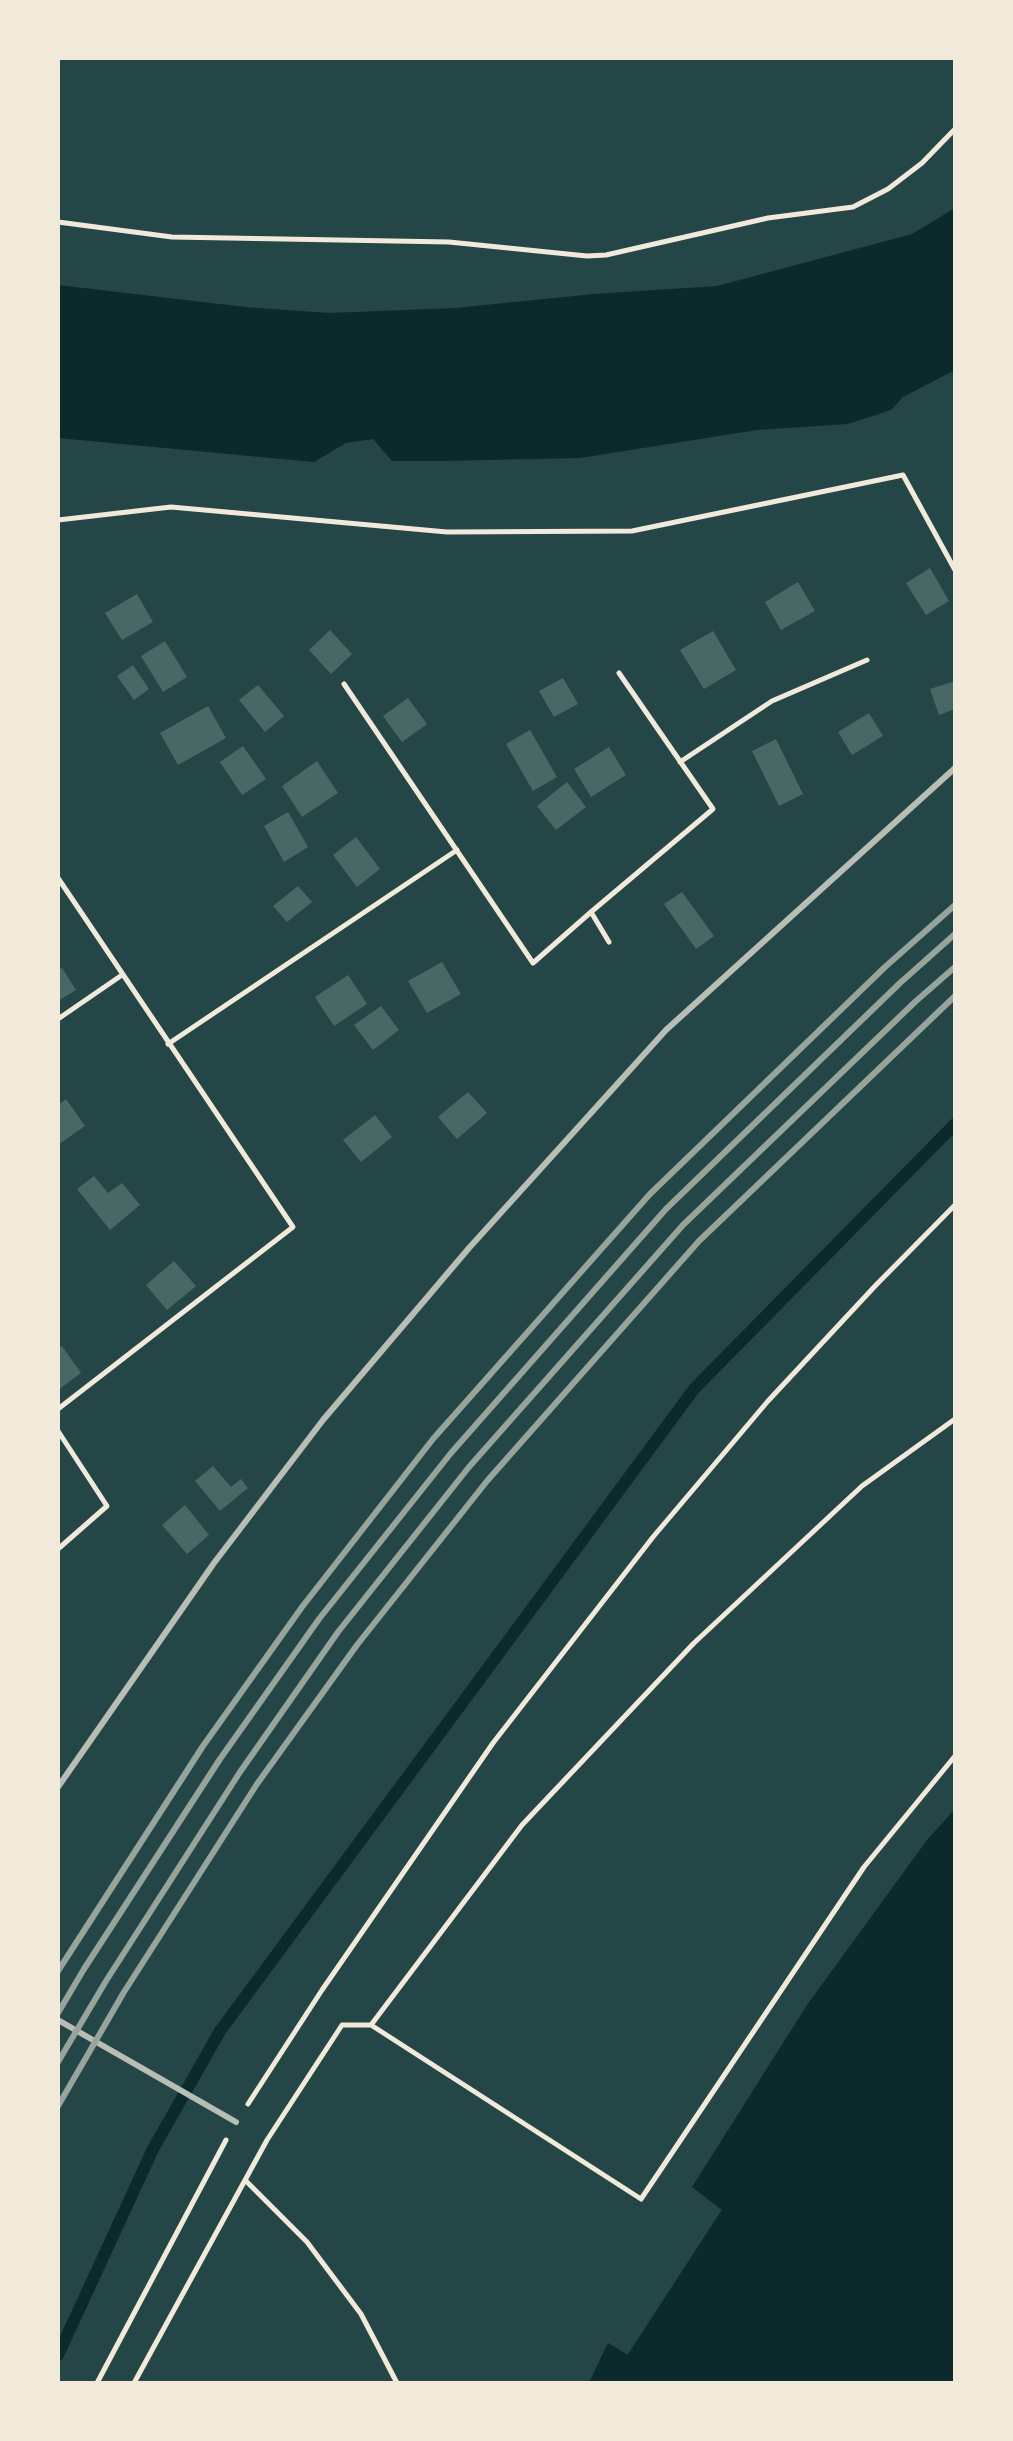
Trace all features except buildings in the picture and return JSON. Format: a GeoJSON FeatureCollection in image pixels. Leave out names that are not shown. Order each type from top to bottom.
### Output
{"type":"FeatureCollection","features":[{"type":"Feature","properties":{"kind":"lane"},"geometry":{"type":"LineString","coordinates":[[58,1787],[214,1563],[323,1420],[469,1248],[666,1030],[955,768]]}},
{"type":"Feature","properties":{"kind":"lane"},"geometry":{"type":"LineString","coordinates":[[58,2020],[236,2122]]}},
{"type":"Feature","properties":{"kind":"path"},"geometry":{"type":"LineString","coordinates":[[58,222],[172,237],[449,242],[587,256],[606,255],[768,218],[853,207],[888,189],[922,163],[955,129]]}},
{"type":"Feature","properties":{"kind":"path"},"geometry":{"type":"LineString","coordinates":[[58,520],[171,507],[447,532],[632,531],[903,475],[955,570]]}},
{"type":"Feature","properties":{"kind":"path"},"geometry":{"type":"LineString","coordinates":[[680,762],[772,701],[867,660]]}},
{"type":"Feature","properties":{"kind":"path"},"geometry":{"type":"LineString","coordinates":[[344,684],[533,963],[713,809],[619,673]]}},
{"type":"Feature","properties":{"kind":"path"},"geometry":{"type":"LineString","coordinates":[[168,1044],[457,850]]}},
{"type":"Feature","properties":{"kind":"path"},"geometry":{"type":"LineString","coordinates":[[58,878],[293,1227],[58,1409]]}},
{"type":"Feature","properties":{"kind":"path"},"geometry":{"type":"LineString","coordinates":[[591,912],[609,942]]}},
{"type":"Feature","properties":{"kind":"path"},"geometry":{"type":"LineString","coordinates":[[58,1019],[122,975]]}},
{"type":"Feature","properties":{"kind":"path"},"geometry":{"type":"LineString","coordinates":[[97,2383],[236,2122],[322,1990],[493,1743],[653,1537],[768,1401],[955,1205]]}},
{"type":"Feature","properties":{"kind":"path"},"geometry":{"type":"LineString","coordinates":[[371,2025],[522,1825],[694,1643],[862,1486],[955,1419]]}},
{"type":"Feature","properties":{"kind":"path"},"geometry":{"type":"LineString","coordinates":[[58,1431],[107,1506],[58,1549]]}},
{"type":"Feature","properties":{"kind":"path"},"geometry":{"type":"LineString","coordinates":[[134,2383],[267,2140],[342,2025],[371,2025],[641,2199],[864,1867],[955,1756]]}},
{"type":"Feature","properties":{"kind":"path"},"geometry":{"type":"LineString","coordinates":[[245,2180],[307,2242],[361,2314],[397,2383]]}},
{"type":"Feature","properties":{"kind":"shaded area"},"geometry":{"type":"Polygon","coordinates":[[[58,58],[955,58],[955,1810],[692,2187],[722,2209],[627,2355],[608,2343],[589,2383],[58,2383],[58,58]]]}},
{"type":"Feature","properties":{"kind":"shaded area"},"geometry":{"type":"Polygon","coordinates":[[[955,208],[955,370],[903,397],[891,410],[848,424],[757,430],[580,458],[443,461],[392,461],[373,439],[346,443],[314,462],[58,438],[58,285],[245,307],[329,313],[455,308],[717,286],[912,234],[955,208]]]}},
{"type":"Feature","properties":{"kind":"shaded area"},"geometry":{"type":"Polygon","coordinates":[[[955,1809],[955,2383],[589,2383],[608,2343],[628,2355],[722,2210],[692,2187],[807,2005],[927,1840],[955,1809]]]}},
{"type":"Feature","properties":{"kind":"waterway"},"geometry":{"type":"LineString","coordinates":[[58,2355],[153,2149],[220,2031],[694,1389],[955,1124]]}},
{"type":"Feature","properties":{"kind":"railway"},"geometry":{"type":"LineString","coordinates":[[58,1971],[203,1746],[302,1607],[433,1439],[650,1194],[885,967],[955,905]]}},
{"type":"Feature","properties":{"kind":"railway"},"geometry":{"type":"LineString","coordinates":[[58,2013],[220,1759],[319,1619],[451,1453],[666,1209],[900,983],[955,934]]}},
{"type":"Feature","properties":{"kind":"railway"},"geometry":{"type":"LineString","coordinates":[[58,2062],[106,1981],[240,1772],[338,1632],[469,1467],[683,1225],[955,967]]}},
{"type":"Feature","properties":{"kind":"railway"},"geometry":{"type":"LineString","coordinates":[[58,2106],[124,1992],[257,1784],[357,1645],[487,1481],[699,1241],[955,996]]}}]}
